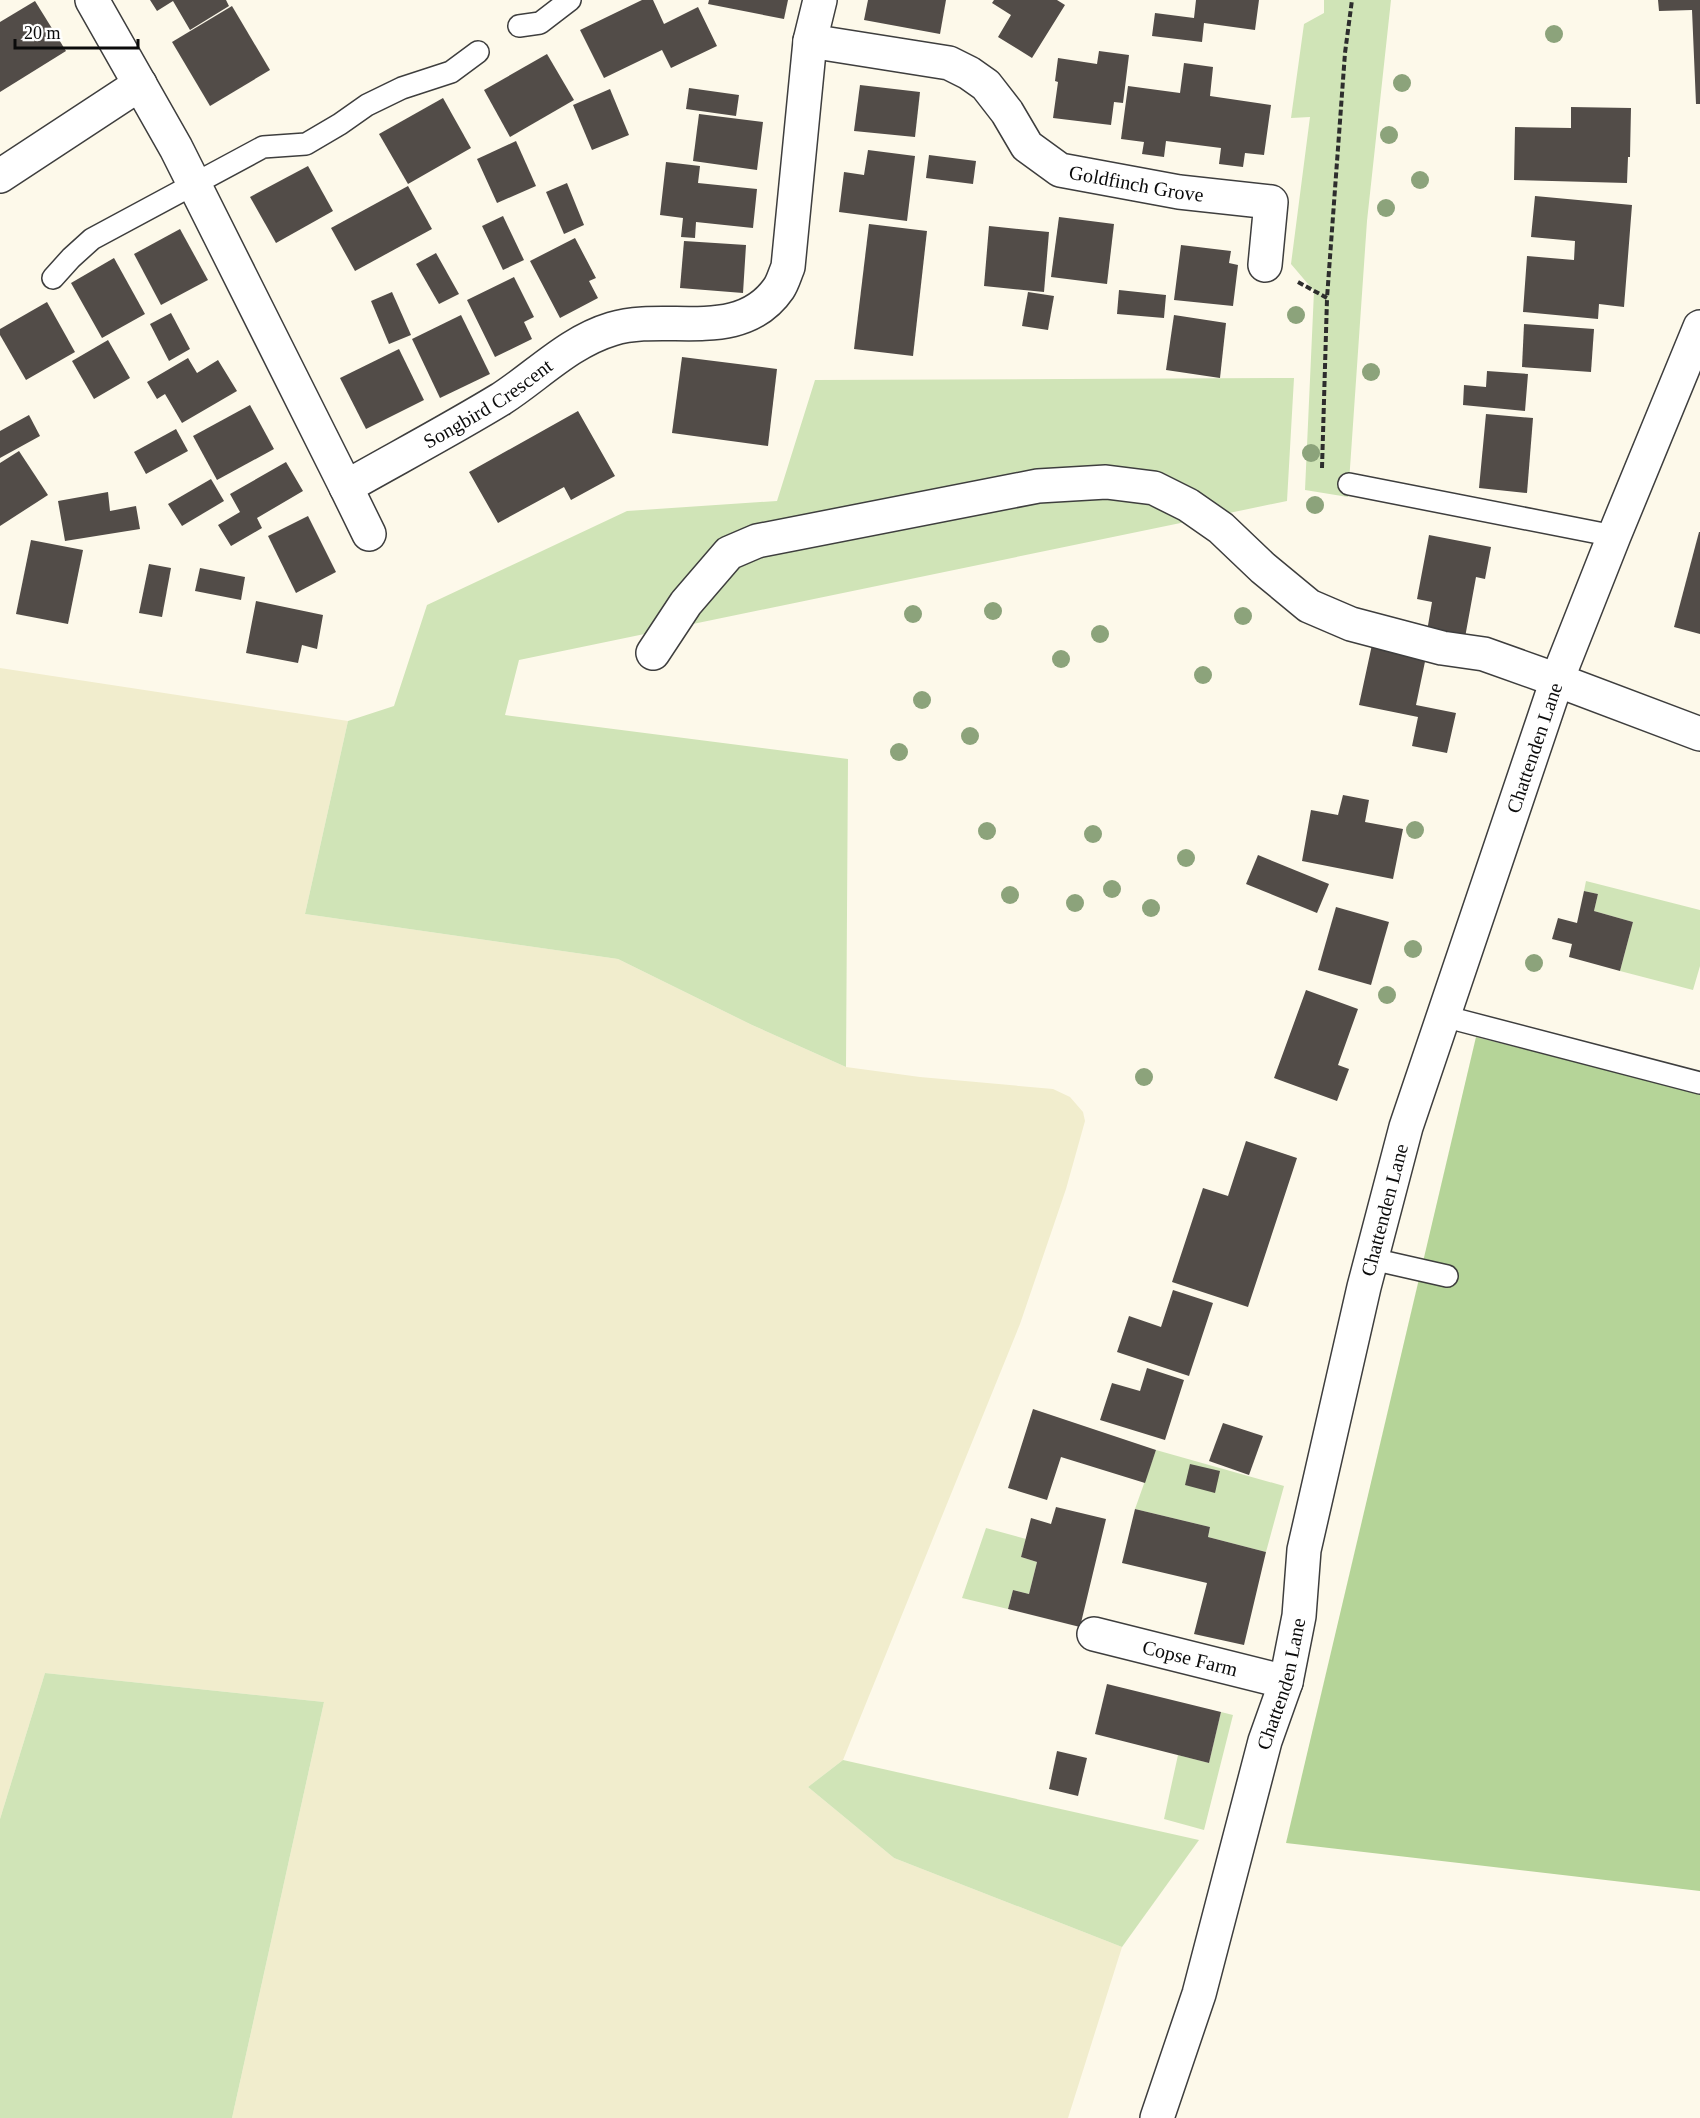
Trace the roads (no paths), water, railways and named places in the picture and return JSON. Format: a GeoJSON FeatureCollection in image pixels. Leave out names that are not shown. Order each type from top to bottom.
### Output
{"type":"FeatureCollection","features":[{"type":"Feature","properties":{"kind":"street"},"geometry":{"type":"LineString","coordinates":[[92,0],[176,148],[369,534]]}},
{"type":"Feature","properties":{"kind":"street","name":"Songbird Crescent"},"geometry":{"type":"LineString","coordinates":[[346,487],[502,398],[554,358],[591,336],[614,328],[636,324],[699,325],[728,321],[752,313],[766,302],[779,288],[788,267],[810,41],[820,0]]}},
{"type":"Feature","properties":{"kind":"street","name":"Goldfinch Grove"},"geometry":{"type":"LineString","coordinates":[[810,41],[949,63],[969,73],[986,85],[997,98],[1027,146],[1060,170],[1179,192],[1271,202],[1265,265]]}},
{"type":"Feature","properties":{"kind":"street"},"geometry":{"type":"LineString","coordinates":[[0,176],[140,84]]}},
{"type":"Feature","properties":{"kind":"street","name":"Chattenden Lane"},"geometry":{"type":"LineString","coordinates":[[1156,2118],[1199,1994],[1265,1741],[1286,1682],[1299,1616],[1304,1550],[1372,1259],[1406,1127],[1557,680],[1700,327]]}},
{"type":"Feature","properties":{"kind":"street"},"geometry":{"type":"LineString","coordinates":[[653,653],[686,603],[729,553],[757,541],[1038,486],[1106,482],[1154,488],[1188,505],[1221,528],[1263,568],[1309,606],[1351,624],[1442,648],[1484,654],[1700,734]]}},
{"type":"Feature","properties":{"kind":"street","name":"Copse Farm"},"geometry":{"type":"LineString","coordinates":[[1094,1634],[1286,1682]]}},
{"type":"Feature","properties":{"kind":"lane"},"geometry":{"type":"LineString","coordinates":[[519,26],[540,23],[570,0]]}},
{"type":"Feature","properties":{"kind":"lane"},"geometry":{"type":"LineString","coordinates":[[53,278],[92,239],[263,147],[306,144],[367,105],[402,88],[451,72],[478,52]]}},
{"type":"Feature","properties":{"kind":"lane"},"geometry":{"type":"LineString","coordinates":[[1349,484],[1614,536]]}},
{"type":"Feature","properties":{"kind":"lane"},"geometry":{"type":"LineString","coordinates":[[1443,1016],[1700,1083]]}},
{"type":"Feature","properties":{"kind":"lane"},"geometry":{"type":"LineString","coordinates":[[1372,1259],[1447,1276]]}}]}
